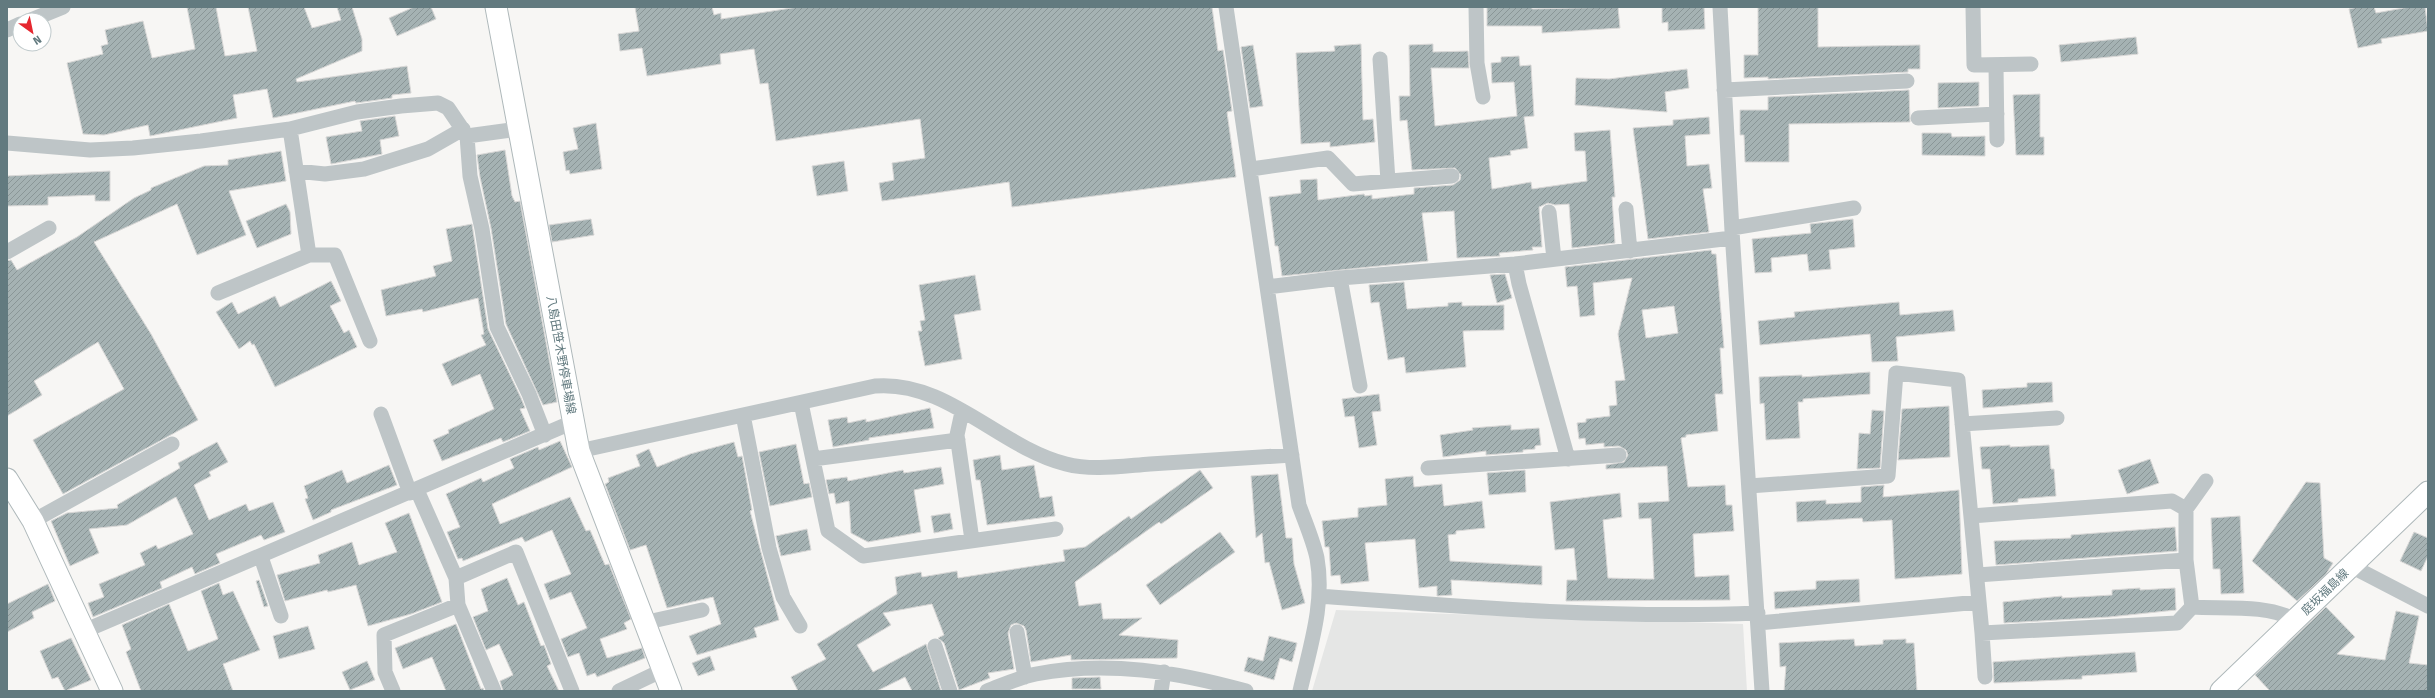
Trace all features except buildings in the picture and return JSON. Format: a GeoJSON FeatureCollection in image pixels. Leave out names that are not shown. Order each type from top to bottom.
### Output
{"type":"FeatureCollection","features":[{"type":"Feature","properties":{"kind":"main road","name":"八島田笹木野停車場線"},"geometry":{"type":"LineString","coordinates":[[496,7],[579,451],[671,691]]}},
{"type":"Feature","properties":{"kind":"main road"},"geometry":{"type":"LineString","coordinates":[[7,479],[33,521],[84,631],[107,690]]}},
{"type":"Feature","properties":{"kind":"main road","name":"庭坂福島線"},"geometry":{"type":"LineString","coordinates":[[2221,691],[2428,492]]}},
{"type":"Feature","properties":{"kind":"street"},"geometry":{"type":"LineString","coordinates":[[51,12],[63,7]]}},
{"type":"Feature","properties":{"kind":"street"},"geometry":{"type":"LineString","coordinates":[[1226,7],[1251,169],[1266,287],[1299,505],[1316,557],[1319,612],[1300,691]]}},
{"type":"Feature","properties":{"kind":"street"},"geometry":{"type":"LineString","coordinates":[[1476,7],[1477,63],[1483,97]]}},
{"type":"Feature","properties":{"kind":"street"},"geometry":{"type":"LineString","coordinates":[[1720,7],[1732,233],[1762,691]]}},
{"type":"Feature","properties":{"kind":"street"},"geometry":{"type":"LineString","coordinates":[[1973,7],[1974,65],[1996,66],[2031,64]]}},
{"type":"Feature","properties":{"kind":"street"},"geometry":{"type":"LineString","coordinates":[[1380,59],[1388,180]]}},
{"type":"Feature","properties":{"kind":"street"},"geometry":{"type":"LineString","coordinates":[[1996,66],[1997,140]]}},
{"type":"Feature","properties":{"kind":"street"},"geometry":{"type":"LineString","coordinates":[[1724,90],[1907,81]]}},
{"type":"Feature","properties":{"kind":"street"},"geometry":{"type":"LineString","coordinates":[[7,143],[97,150],[201,142],[290,129],[357,112],[438,103],[448,108],[465,133],[470,176],[482,229],[497,327],[526,388],[545,435]]}},
{"type":"Feature","properties":{"kind":"street"},"geometry":{"type":"LineString","coordinates":[[1918,118],[1997,114]]}},
{"type":"Feature","properties":{"kind":"street"},"geometry":{"type":"LineString","coordinates":[[290,129],[310,255]]}},
{"type":"Feature","properties":{"kind":"street"},"geometry":{"type":"LineString","coordinates":[[296,171],[325,174],[364,169],[428,149],[465,133],[518,129]]}},
{"type":"Feature","properties":{"kind":"street"},"geometry":{"type":"LineString","coordinates":[[1251,169],[1328,158],[1353,184],[1452,176]]}},
{"type":"Feature","properties":{"kind":"street"},"geometry":{"type":"LineString","coordinates":[[1266,287],[1340,278],[1515,264],[1554,258],[1630,251],[1732,233],[1854,208]]}},
{"type":"Feature","properties":{"kind":"street"},"geometry":{"type":"LineString","coordinates":[[1626,209],[1630,251]]}},
{"type":"Feature","properties":{"kind":"street"},"geometry":{"type":"LineString","coordinates":[[1550,212],[1554,258]]}},
{"type":"Feature","properties":{"kind":"street"},"geometry":{"type":"LineString","coordinates":[[7,252],[49,228]]}},
{"type":"Feature","properties":{"kind":"street"},"geometry":{"type":"LineString","coordinates":[[218,293],[310,255],[335,255],[370,341]]}},
{"type":"Feature","properties":{"kind":"street"},"geometry":{"type":"LineString","coordinates":[[1515,264],[1518,284],[1568,459]]}},
{"type":"Feature","properties":{"kind":"street"},"geometry":{"type":"LineString","coordinates":[[1340,278],[1360,386]]}},
{"type":"Feature","properties":{"kind":"street"},"geometry":{"type":"LineString","coordinates":[[1748,486],[1888,476],[1896,373],[1958,380],[1977,575],[1985,677]]}},
{"type":"Feature","properties":{"kind":"street"},"geometry":{"type":"LineString","coordinates":[[579,451],[875,386],[892,384],[919,389],[1030,451],[1068,465],[1104,467],[1292,455]]}},
{"type":"Feature","properties":{"kind":"street"},"geometry":{"type":"LineString","coordinates":[[801,403],[828,531],[863,556],[1056,529]]}},
{"type":"Feature","properties":{"kind":"street"},"geometry":{"type":"LineString","coordinates":[[962,412],[958,440],[972,540]]}},
{"type":"Feature","properties":{"kind":"street"},"geometry":{"type":"LineString","coordinates":[[381,414],[414,491],[456,578],[458,605],[494,691]]}},
{"type":"Feature","properties":{"kind":"street"},"geometry":{"type":"LineString","coordinates":[[744,415],[769,548],[783,597],[800,626]]}},
{"type":"Feature","properties":{"kind":"street"},"geometry":{"type":"LineString","coordinates":[[1962,424],[2057,418]]}},
{"type":"Feature","properties":{"kind":"street"},"geometry":{"type":"LineString","coordinates":[[84,631],[261,557],[573,422]]}},
{"type":"Feature","properties":{"kind":"street"},"geometry":{"type":"LineString","coordinates":[[813,460],[958,440]]}},
{"type":"Feature","properties":{"kind":"street"},"geometry":{"type":"LineString","coordinates":[[33,521],[172,444]]}},
{"type":"Feature","properties":{"kind":"street"},"geometry":{"type":"LineString","coordinates":[[1428,468],[1619,455]]}},
{"type":"Feature","properties":{"kind":"street"},"geometry":{"type":"LineString","coordinates":[[1982,633],[2177,624],[2192,607],[2186,560],[2186,509],[2206,481]]}},
{"type":"Feature","properties":{"kind":"street"},"geometry":{"type":"LineString","coordinates":[[1971,516],[2172,500],[2186,509]]}},
{"type":"Feature","properties":{"kind":"street"},"geometry":{"type":"LineString","coordinates":[[456,578],[516,552],[572,691]]}},
{"type":"Feature","properties":{"kind":"street"},"geometry":{"type":"LineString","coordinates":[[261,557],[281,616]]}},
{"type":"Feature","properties":{"kind":"street"},"geometry":{"type":"LineString","coordinates":[[1977,575],[2186,560]]}},
{"type":"Feature","properties":{"kind":"street"},"geometry":{"type":"LineString","coordinates":[[2350,566],[2428,606]]}},
{"type":"Feature","properties":{"kind":"street"},"geometry":{"type":"LineString","coordinates":[[1319,596],[1471,608],[1758,618],[1979,602]]}},
{"type":"Feature","properties":{"kind":"street"},"geometry":{"type":"LineString","coordinates":[[393,691],[384,672],[384,634],[458,605]]}},
{"type":"Feature","properties":{"kind":"street"},"geometry":{"type":"LineString","coordinates":[[2192,607],[2263,609],[2283,613],[2295,620]]}},
{"type":"Feature","properties":{"kind":"street"},"geometry":{"type":"LineString","coordinates":[[644,623],[702,610]]}},
{"type":"Feature","properties":{"kind":"street"},"geometry":{"type":"LineString","coordinates":[[1017,632],[1025,677]]}},
{"type":"Feature","properties":{"kind":"street"},"geometry":{"type":"LineString","coordinates":[[935,646],[950,691]]}},
{"type":"Feature","properties":{"kind":"street"},"geometry":{"type":"LineString","coordinates":[[987,691],[1025,677],[1078,667],[1164,672],[1200,678],[1246,691]]}},
{"type":"Feature","properties":{"kind":"street"},"geometry":{"type":"LineString","coordinates":[[619,691],[663,670]]}},
{"type":"Feature","properties":{"kind":"street"},"geometry":{"type":"LineString","coordinates":[[1161,691],[1164,672]]}},
{"type":"Feature","properties":{"kind":"shaded area"},"geometry":{"type":"Polygon","coordinates":[[[1336,610],[1743,624],[1747,691],[1312,691],[1336,610]]]}}]}
